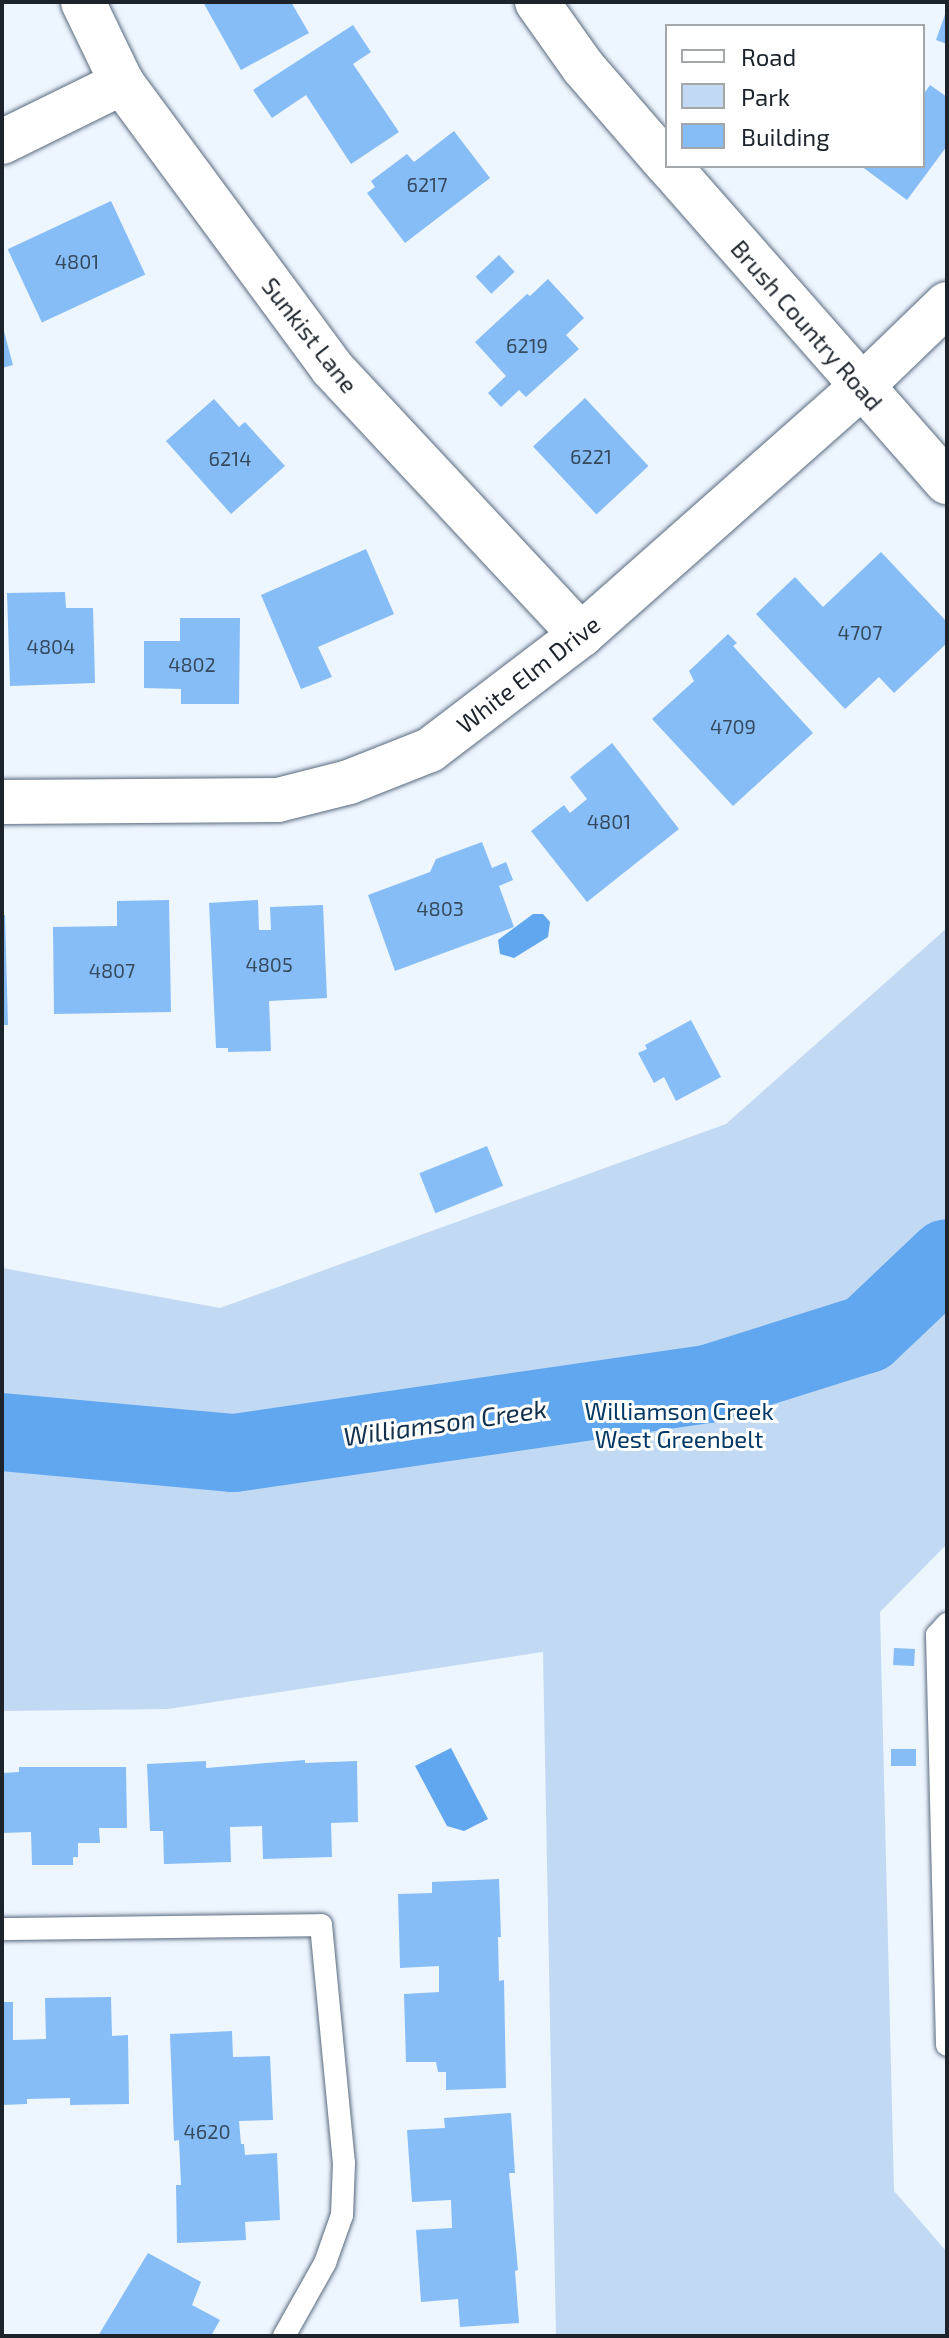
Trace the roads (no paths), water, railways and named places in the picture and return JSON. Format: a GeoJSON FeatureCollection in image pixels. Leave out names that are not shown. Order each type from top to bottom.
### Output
{"type":"FeatureCollection","features":[{"type":"Feature","properties":{"kind":"street","name":"Sunkist Lane"},"geometry":{"type":"LineString","coordinates":[[83,2],[122,83],[332,368],[581,635]]}},
{"type":"Feature","properties":{"kind":"street","name":"Brush Country Road"},"geometry":{"type":"LineString","coordinates":[[537,2],[583,67],[665,162]]}},
{"type":"Feature","properties":{"kind":"street"},"geometry":{"type":"LineString","coordinates":[[2,142],[122,83]]}},
{"type":"Feature","properties":{"kind":"street","name":"Brush Country Road"},"geometry":{"type":"LineString","coordinates":[[671,168],[860,388],[947,482]]}},
{"type":"Feature","properties":{"kind":"street","name":"White Elm Drive"},"geometry":{"type":"LineString","coordinates":[[2,802],[278,800],[349,782],[430,750],[581,635],[860,388],[947,304]]}},
{"type":"Feature","properties":{"kind":"lane"},"geometry":{"type":"LineString","coordinates":[[947,1624],[937,1635],[947,2045]]}},
{"type":"Feature","properties":{"kind":"lane"},"geometry":{"type":"LineString","coordinates":[[2,1929],[321,1925],[344,2163],[342,2215],[325,2263],[284,2336]]}},
{"type":"Feature","properties":{"kind":"water"},"geometry":{"type":"Polygon","coordinates":[[[533,914],[543,914],[550,922],[548,937],[514,958],[500,954],[498,940],[533,914]]]}},
{"type":"Feature","properties":{"kind":"water"},"geometry":{"type":"Polygon","coordinates":[[[451,1748],[488,1819],[464,1831],[447,1826],[415,1766],[451,1748]]]}},
{"type":"Feature","properties":{"kind":"waterway","name":"Williamson Creek"},"geometry":{"type":"LineString","coordinates":[[2,1432],[234,1453],[708,1384],[867,1334],[947,1258]]}},
{"type":"Feature","properties":{"kind":"park label","name":"Williamson Creek West Greenbelt"},"geometry":{"type":"Point","coordinates":[679,1425]}}]}
